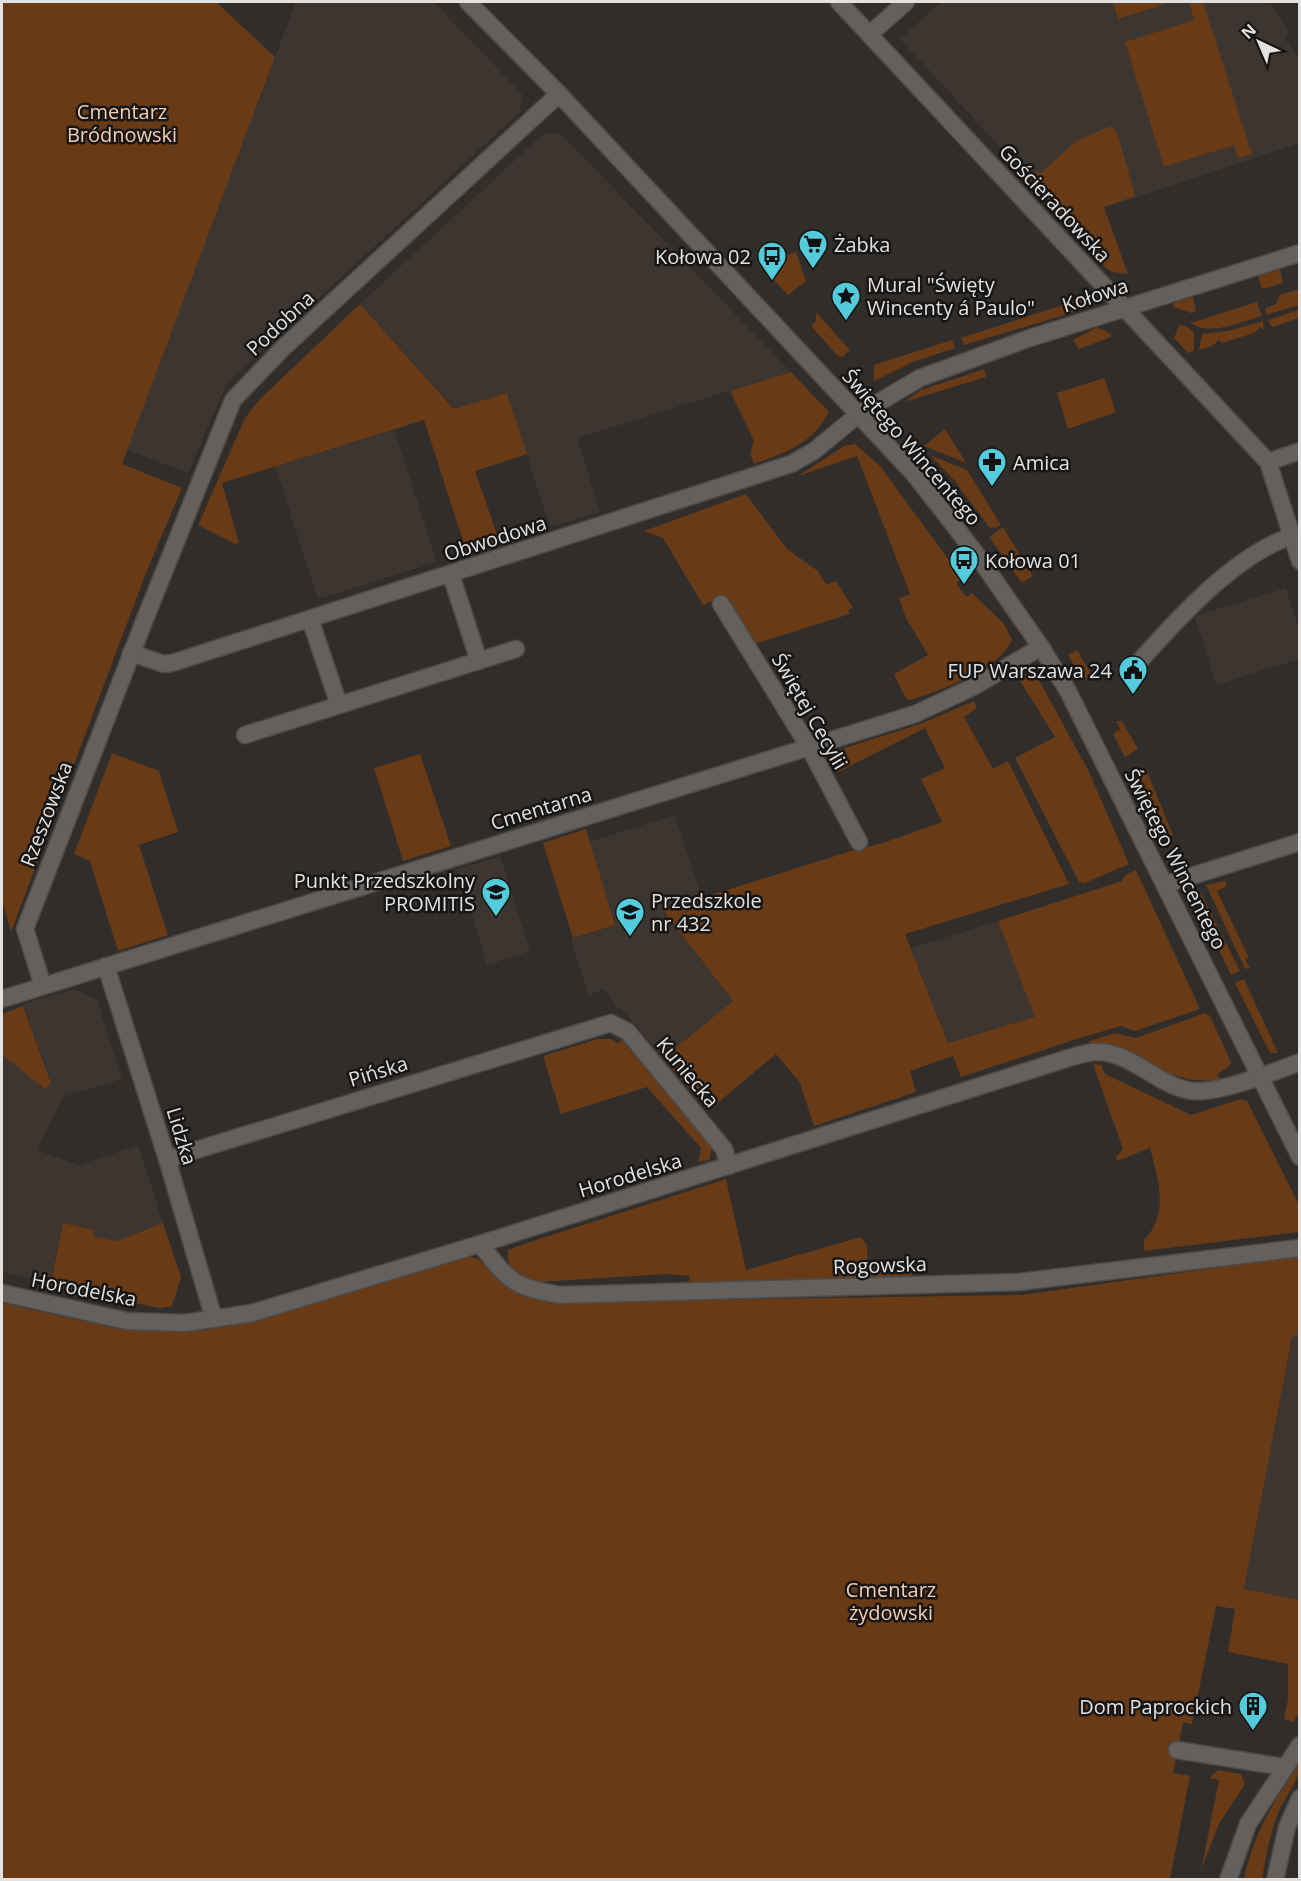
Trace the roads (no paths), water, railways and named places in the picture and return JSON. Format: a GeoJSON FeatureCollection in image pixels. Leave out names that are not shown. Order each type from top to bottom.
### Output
{"type":"FeatureCollection","features":[{"type":"Feature","properties":{"kind":"street","name":"Świętego Wincentego"},"geometry":{"type":"LineString","coordinates":[[468,2],[559,94],[859,414],[914,474],[974,551],[1041,647],[1068,691],[1166,884],[1299,1158]]}},
{"type":"Feature","properties":{"kind":"street","name":"Gościeradowska"},"geometry":{"type":"LineString","coordinates":[[839,2],[1268,462],[1299,561]]}},
{"type":"Feature","properties":{"kind":"street"},"geometry":{"type":"LineString","coordinates":[[870,34],[906,2]]}},
{"type":"Feature","properties":{"kind":"street","name":"Podobna"},"geometry":{"type":"LineString","coordinates":[[131,653],[233,400],[283,348],[559,94]]}},
{"type":"Feature","properties":{"kind":"street","name":"Kołowa"},"geometry":{"type":"LineString","coordinates":[[859,414],[920,378],[1027,339],[1294,253]]}},
{"type":"Feature","properties":{"kind":"street","name":"Obwodowa"},"geometry":{"type":"LineString","coordinates":[[131,653],[164,664],[172,663],[791,464],[814,451],[859,414]]}},
{"type":"Feature","properties":{"kind":"street"},"geometry":{"type":"LineString","coordinates":[[1268,462],[1299,451]]}},
{"type":"Feature","properties":{"kind":"street"},"geometry":{"type":"LineString","coordinates":[[1139,662],[1203,595],[1270,543],[1292,536]]}},
{"type":"Feature","properties":{"kind":"street"},"geometry":{"type":"LineString","coordinates":[[451,575],[479,661]]}},
{"type":"Feature","properties":{"kind":"street","name":"Świętej Cecylii"},"geometry":{"type":"LineString","coordinates":[[721,604],[809,747],[859,842]]}},
{"type":"Feature","properties":{"kind":"street"},"geometry":{"type":"LineString","coordinates":[[310,619],[339,705]]}},
{"type":"Feature","properties":{"kind":"street","name":"Cmentarna"},"geometry":{"type":"LineString","coordinates":[[43,986],[915,714],[973,687],[1041,647]]}},
{"type":"Feature","properties":{"kind":"street"},"geometry":{"type":"LineString","coordinates":[[245,735],[516,649]]}},
{"type":"Feature","properties":{"kind":"street","name":"Rzeszowska"},"geometry":{"type":"LineString","coordinates":[[43,986],[25,929],[131,653]]}},
{"type":"Feature","properties":{"kind":"street"},"geometry":{"type":"LineString","coordinates":[[1166,884],[1299,842]]}},
{"type":"Feature","properties":{"kind":"street","name":"Lidzka"},"geometry":{"type":"LineString","coordinates":[[106,966],[167,1159],[214,1319]]}},
{"type":"Feature","properties":{"kind":"street"},"geometry":{"type":"LineString","coordinates":[[2,999],[43,986]]}},
{"type":"Feature","properties":{"kind":"street","name":"Pińska"},"geometry":{"type":"LineString","coordinates":[[167,1159],[601,1024]]}},
{"type":"Feature","properties":{"kind":"street","name":"Kuniecka"},"geometry":{"type":"LineString","coordinates":[[601,1024],[616,1024],[628,1032],[724,1149],[729,1166]]}},
{"type":"Feature","properties":{"kind":"street","name":"Horodelska"},"geometry":{"type":"LineString","coordinates":[[2,1293],[127,1321],[185,1323],[252,1313],[1096,1052],[1119,1057],[1164,1081],[1192,1091],[1215,1090],[1299,1062]]}},
{"type":"Feature","properties":{"kind":"street","name":"Rogowska"},"geometry":{"type":"LineString","coordinates":[[480,1244],[504,1275],[515,1284],[561,1295],[1019,1282],[1299,1248]]}},
{"type":"Feature","properties":{"kind":"street"},"geometry":{"type":"LineString","coordinates":[[1228,1880],[1248,1824],[1299,1745]]}},
{"type":"Feature","properties":{"kind":"street"},"geometry":{"type":"LineString","coordinates":[[1177,1750],[1283,1767]]}},
{"type":"Feature","properties":{"kind":"street"},"geometry":{"type":"LineString","coordinates":[[1275,1880],[1287,1827],[1299,1798]]}},
{"type":"Feature","properties":{"kind":"place","name":"Żabka"},"geometry":{"type":"Point","coordinates":[813,270]}},
{"type":"Feature","properties":{"kind":"place","name":"Kołowa 02"},"geometry":{"type":"Point","coordinates":[772,282]}},
{"type":"Feature","properties":{"kind":"place","name":"Mural \"Święty Wincenty á Paulo\""},"geometry":{"type":"Point","coordinates":[846,322]}},
{"type":"Feature","properties":{"kind":"place","name":"Amica"},"geometry":{"type":"Point","coordinates":[992,488]}},
{"type":"Feature","properties":{"kind":"place","name":"Kołowa 01"},"geometry":{"type":"Point","coordinates":[964,586]}},
{"type":"Feature","properties":{"kind":"place","name":"FUP Warszawa 24"},"geometry":{"type":"Point","coordinates":[1133,696]}},
{"type":"Feature","properties":{"kind":"place","name":"Punkt Przedszkolny PROMITIS"},"geometry":{"type":"Point","coordinates":[496,918]}},
{"type":"Feature","properties":{"kind":"place","name":"Przedszkole nr 432"},"geometry":{"type":"Point","coordinates":[630,938]}},
{"type":"Feature","properties":{"kind":"place","name":"Dom Paprockich"},"geometry":{"type":"Point","coordinates":[1253,1732]}},
{"type":"Feature","properties":{"kind":"park label","name":"Cmentarz Bródnowski"},"geometry":{"type":"Point","coordinates":[122,122]}},
{"type":"Feature","properties":{"kind":"park label","name":"Cmentarz żydowski"},"geometry":{"type":"Point","coordinates":[891,1600]}}]}
